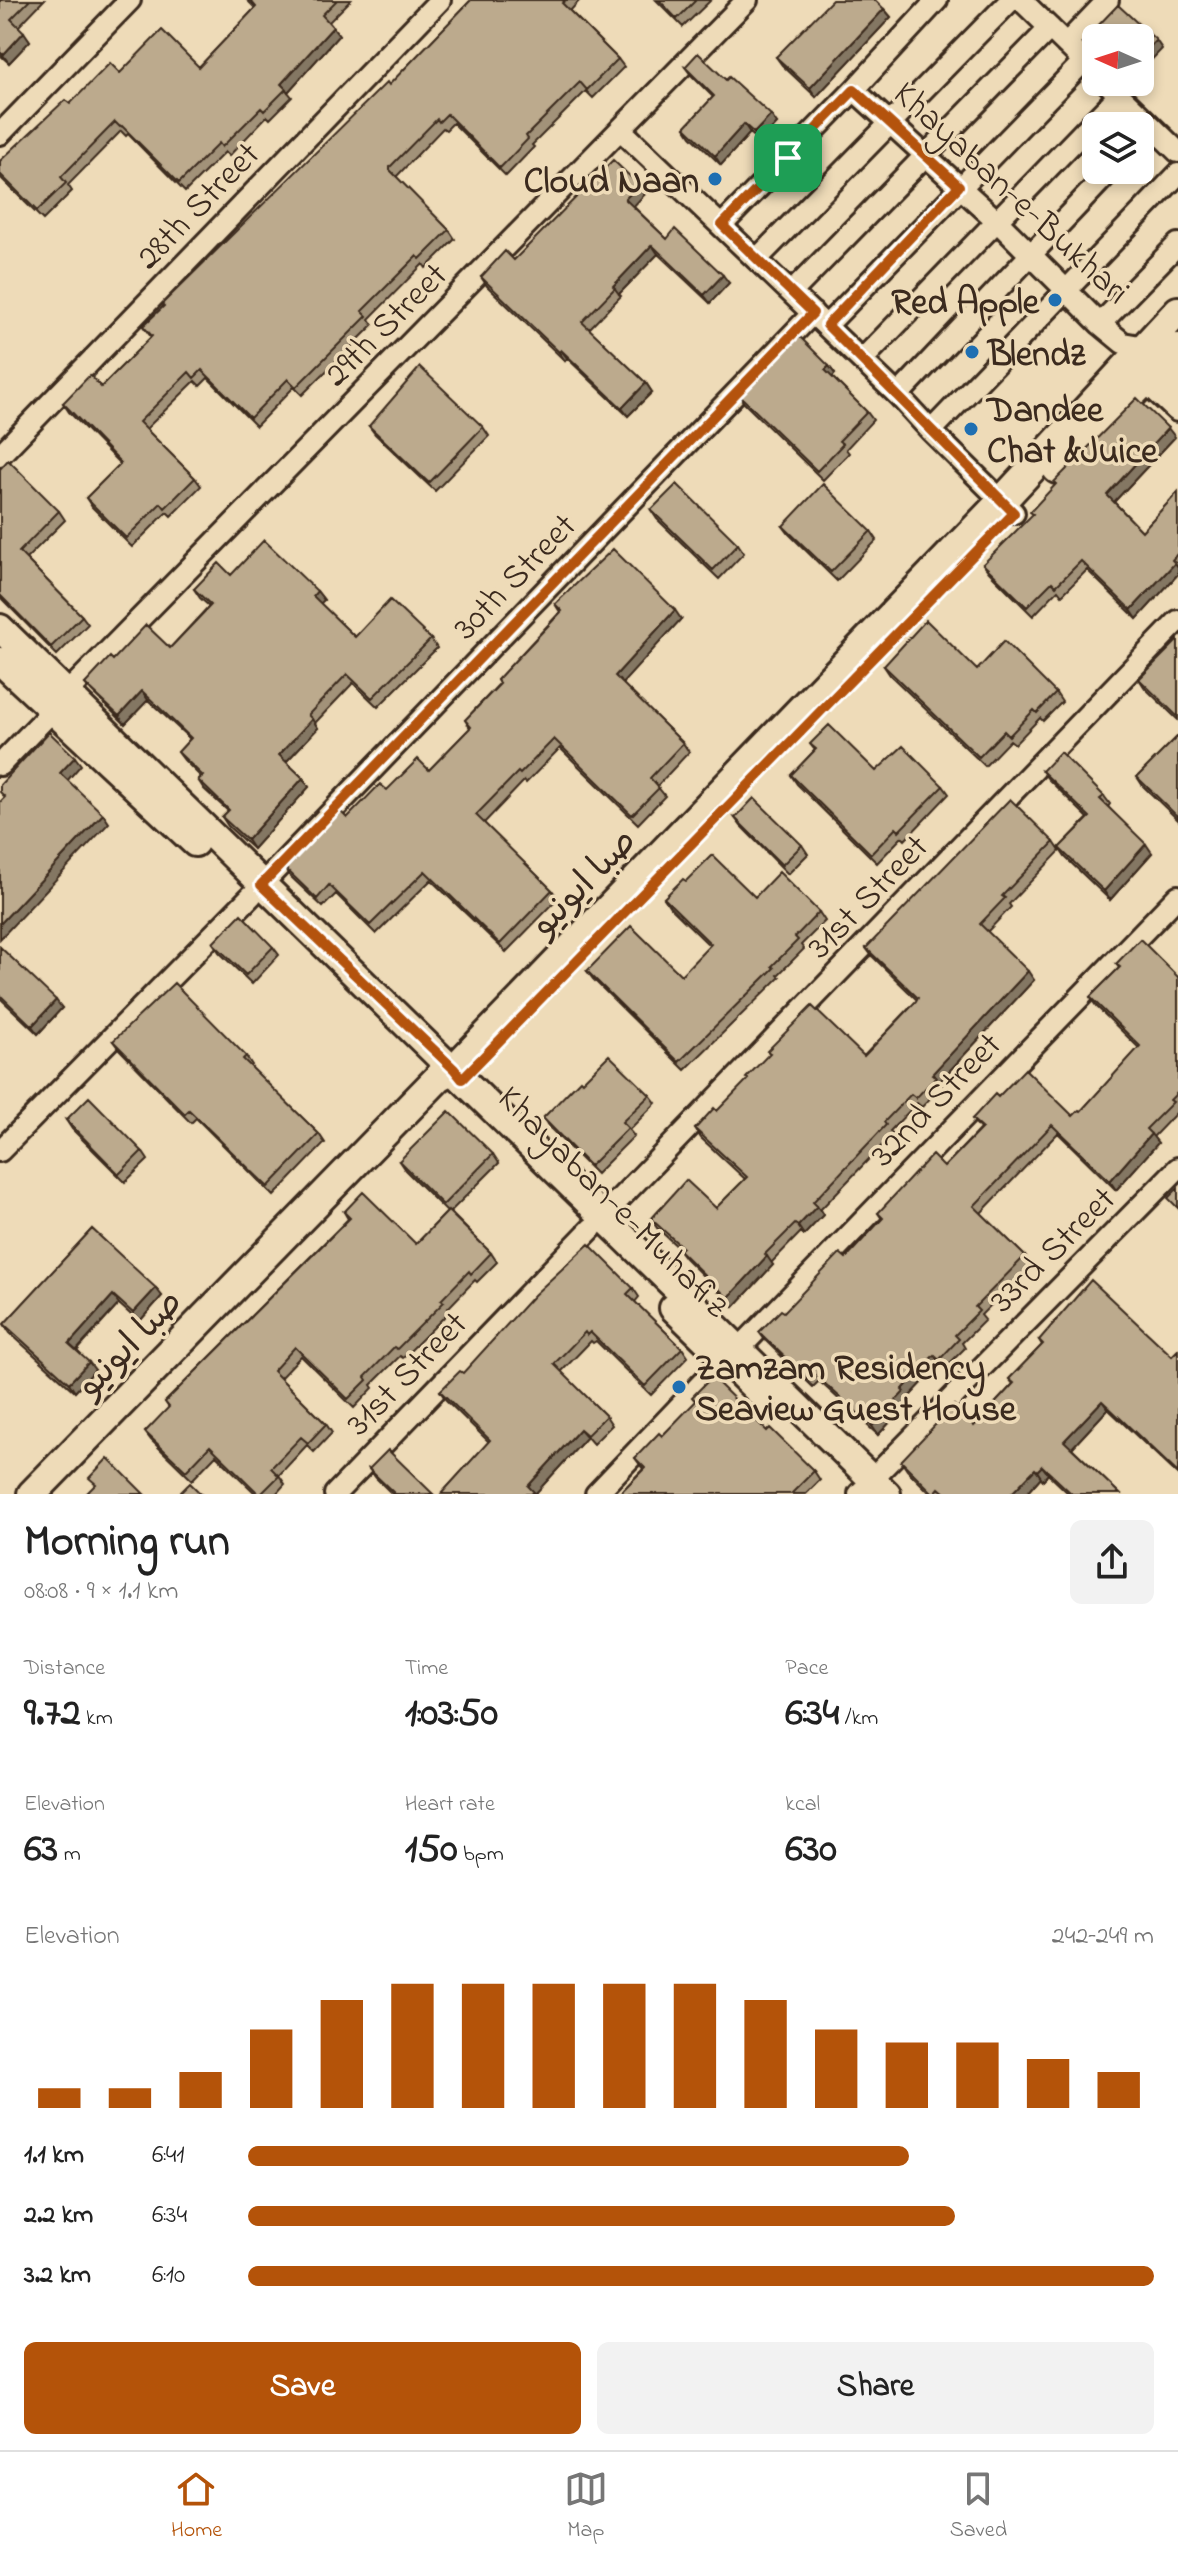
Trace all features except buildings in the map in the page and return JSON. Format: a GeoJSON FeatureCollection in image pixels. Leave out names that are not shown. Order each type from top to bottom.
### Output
{"type":"FeatureCollection","features":[{"type":"Feature","properties":{"kind":"main road","name":"صبا ایونیو"},"geometry":{"type":"LineString","coordinates":[[53,1494],[451,1078],[1152,360],[1178,311]]}},
{"type":"Feature","properties":{"kind":"main road","name":"صبا ایونیو"},"geometry":{"type":"LineString","coordinates":[[32,1494],[451,1078]]}},
{"type":"Feature","properties":{"kind":"street"},"geometry":{"type":"LineString","coordinates":[[0,134],[130,0]]}},
{"type":"Feature","properties":{"kind":"street","name":"28th Street"},"geometry":{"type":"LineString","coordinates":[[0,455],[440,0]]}},
{"type":"Feature","properties":{"kind":"street","name":"29th Street"},"geometry":{"type":"LineString","coordinates":[[0,765],[747,0]]}},
{"type":"Feature","properties":{"kind":"street"},"geometry":{"type":"LineString","coordinates":[[722,225],[937,0]]}},
{"type":"Feature","properties":{"kind":"street"},"geometry":{"type":"LineString","coordinates":[[757,259],[1011,0]]}},
{"type":"Feature","properties":{"kind":"street"},"geometry":{"type":"LineString","coordinates":[[1021,0],[1082,59]]}},
{"type":"Feature","properties":{"kind":"street"},"geometry":{"type":"LineString","coordinates":[[1066,44],[1108,0]]}},
{"type":"Feature","properties":{"kind":"street"},"geometry":{"type":"LineString","coordinates":[[792,292],[1050,28]]}},
{"type":"Feature","properties":{"kind":"street","name":"30th Street"},"geometry":{"type":"LineString","coordinates":[[0,1151],[820,319],[1082,74]]}},
{"type":"Feature","properties":{"kind":"street","name":"Khayaban-e-Bukhari"},"geometry":{"type":"LineString","coordinates":[[854,90],[997,221],[1100,324],[1152,360]]}},
{"type":"Feature","properties":{"kind":"street"},"geometry":{"type":"LineString","coordinates":[[862,360],[997,221],[1105,96]]}},
{"type":"Feature","properties":{"kind":"street"},"geometry":{"type":"LineString","coordinates":[[1118,96],[1130,112]]}},
{"type":"Feature","properties":{"kind":"street"},"geometry":{"type":"LineString","coordinates":[[622,131],[898,395],[1007,507]]}},
{"type":"Feature","properties":{"kind":"street"},"geometry":{"type":"LineString","coordinates":[[1154,138],[1178,152]]}},
{"type":"Feature","properties":{"kind":"street"},"geometry":{"type":"LineString","coordinates":[[931,431],[1178,174]]}},
{"type":"Feature","properties":{"kind":"street"},"geometry":{"type":"LineString","coordinates":[[898,395],[1098,184]]}},
{"type":"Feature","properties":{"kind":"street"},"geometry":{"type":"LineString","coordinates":[[1100,324],[1178,244]]}},
{"type":"Feature","properties":{"kind":"street"},"geometry":{"type":"LineString","coordinates":[[1152,360],[1178,408]]}},
{"type":"Feature","properties":{"kind":"street","name":"31st Street"},"geometry":{"type":"LineString","coordinates":[[335,1494],[1178,621]]}},
{"type":"Feature","properties":{"kind":"street"},"geometry":{"type":"LineString","coordinates":[[0,628],[60,702],[451,1078],[870,1490]]}},
{"type":"Feature","properties":{"kind":"street"},"geometry":{"type":"LineString","coordinates":[[0,661],[60,702]]}},
{"type":"Feature","properties":{"kind":"street","name":"32nd Street"},"geometry":{"type":"LineString","coordinates":[[596,1494],[1178,896]]}},
{"type":"Feature","properties":{"kind":"street","name":"33rd Street"},"geometry":{"type":"LineString","coordinates":[[870,1490],[1178,1168]]}},
{"type":"Feature","properties":{"kind":"place","name":"Cloud Naan"},"geometry":{"type":"Point","coordinates":[715,179]}},
{"type":"Feature","properties":{"kind":"place","name":"Red Apple"},"geometry":{"type":"Point","coordinates":[1055,300]}},
{"type":"Feature","properties":{"kind":"place","name":"Blendz"},"geometry":{"type":"Point","coordinates":[972,352]}},
{"type":"Feature","properties":{"kind":"place","name":"Dandee Chat &Juice"},"geometry":{"type":"Point","coordinates":[971,429]}},
{"type":"Feature","properties":{"kind":"place","name":"Zamzam Residency Seaview Guest House"},"geometry":{"type":"Point","coordinates":[679,1387]}},
{"type":"Feature","properties":{"kind":"route"},"geometry":{"type":"LineString","coordinates":[[854,90],[959,186],[827,325],[1014,513],[462,1079],[261,885],[813,313],[722,225],[788,158],[854,90]]}}]}
